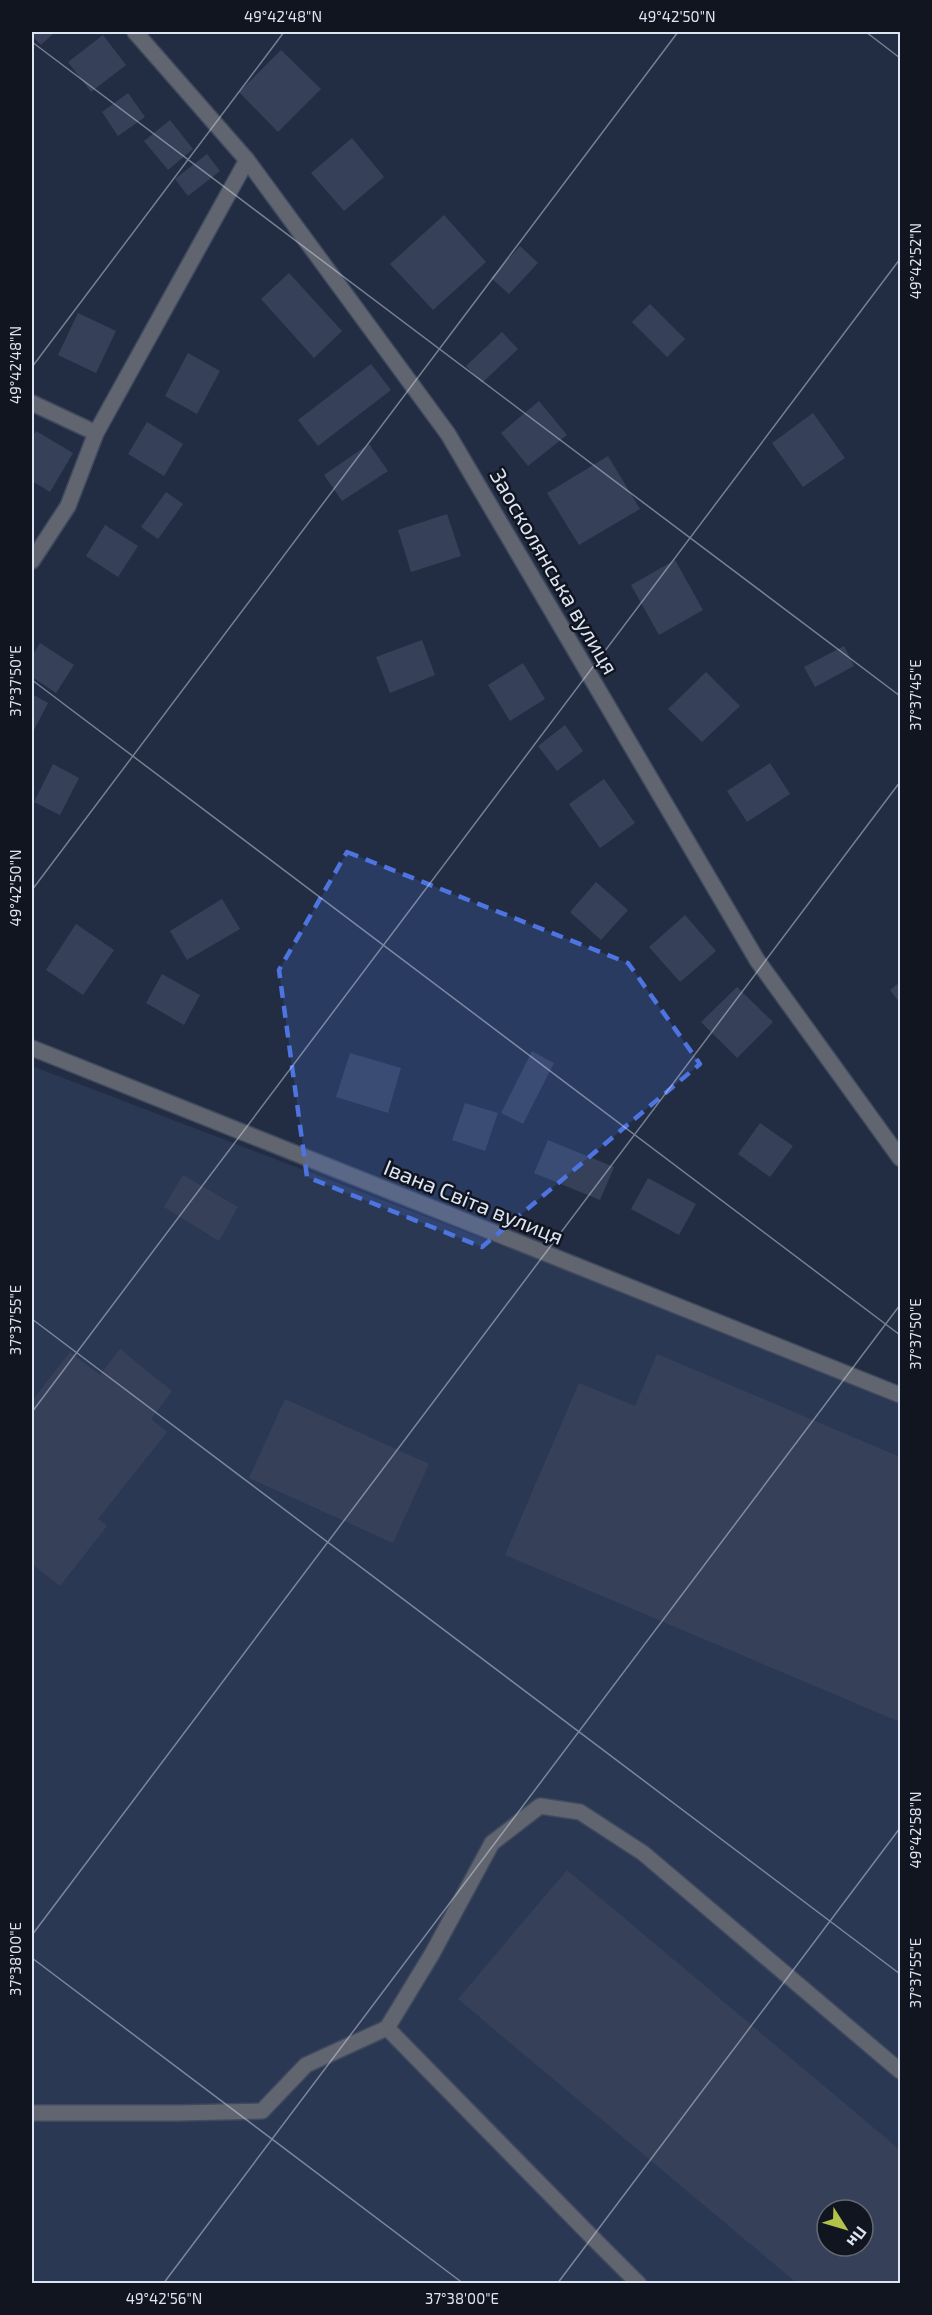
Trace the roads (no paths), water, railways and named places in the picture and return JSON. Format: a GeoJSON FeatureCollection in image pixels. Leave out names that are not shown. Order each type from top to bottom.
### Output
{"type":"FeatureCollection","features":[{"type":"Feature","properties":{"kind":"street","name":"Заосколянська вулиця"},"geometry":{"type":"LineString","coordinates":[[135,32],[247,160],[448,434],[757,960],[900,1158]]}},
{"type":"Feature","properties":{"kind":"street"},"geometry":{"type":"LineString","coordinates":[[32,561],[68,506],[96,433],[247,160]]}},
{"type":"Feature","properties":{"kind":"street"},"geometry":{"type":"LineString","coordinates":[[32,404],[96,433]]}},
{"type":"Feature","properties":{"kind":"street","name":"Івана Світа вулиця"},"geometry":{"type":"LineString","coordinates":[[32,1048],[900,1395]]}},
{"type":"Feature","properties":{"kind":"street"},"geometry":{"type":"LineString","coordinates":[[32,2113],[262,2111],[306,2065],[387,2028],[432,1954],[492,1843],[540,1806],[580,1812],[643,1853],[900,2071]]}},
{"type":"Feature","properties":{"kind":"street"},"geometry":{"type":"LineString","coordinates":[[387,2028],[639,2283]]}}]}
